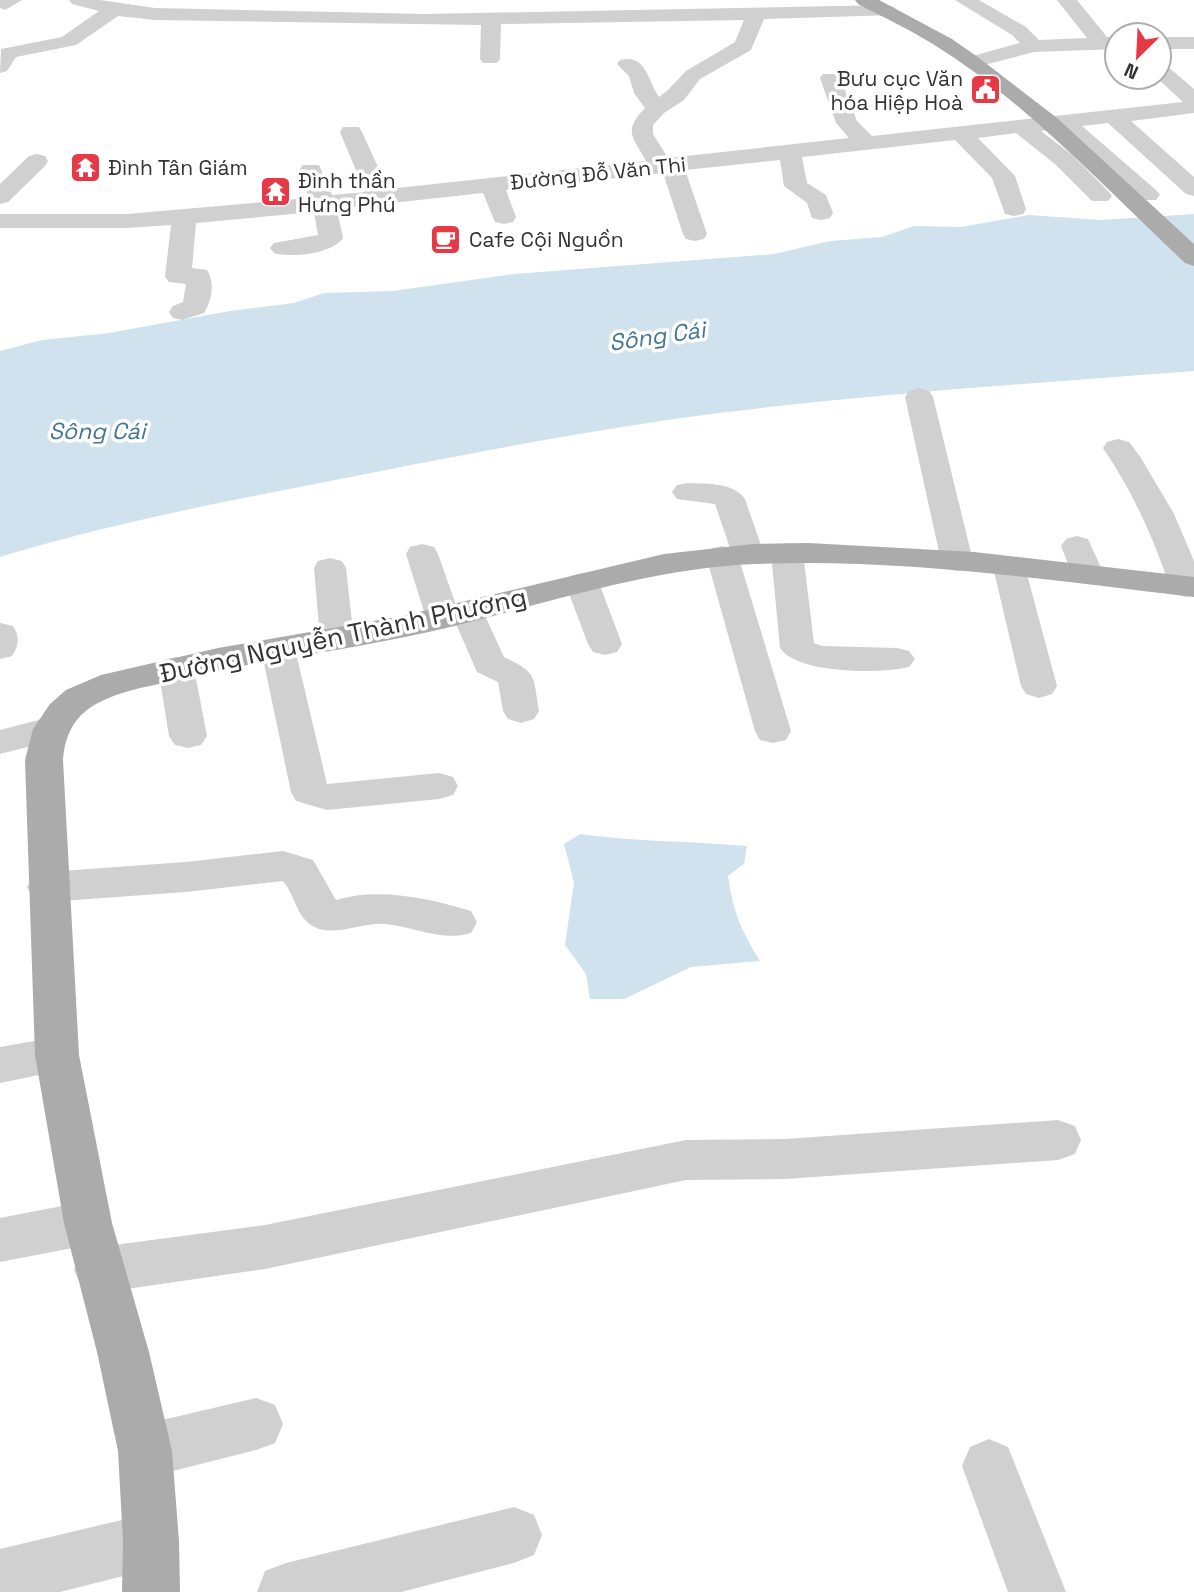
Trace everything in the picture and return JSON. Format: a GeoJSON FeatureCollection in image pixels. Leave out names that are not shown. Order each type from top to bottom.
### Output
{"type":"FeatureCollection","features":[{"type":"Feature","properties":{"kind":"main road"},"geometry":{"type":"LineString","coordinates":[[879,4],[972,62],[1056,122],[1085,156],[1194,258]]}},
{"type":"Feature","properties":{"kind":"main road","name":"Đường Nguyễn Thành Phương"},"geometry":{"type":"LineString","coordinates":[[50,729],[62,710],[87,693],[176,668],[456,615],[641,569],[735,555],[787,553],[957,561],[1009,567],[1082,560],[1190,587]]}},
{"type":"Feature","properties":{"kind":"main road"},"geometry":{"type":"LineString","coordinates":[[50,729],[44,760],[47,887],[57,1055],[94,1247],[123,1352],[145,1451],[151,1567]]}},
{"type":"Feature","properties":{"kind":"street"},"geometry":{"type":"LineString","coordinates":[[79,0],[115,10],[188,15],[315,9],[426,20],[644,8],[756,15],[879,4]]}},
{"type":"Feature","properties":{"kind":"street"},"geometry":{"type":"LineString","coordinates":[[188,15],[204,0]]}},
{"type":"Feature","properties":{"kind":"street"},"geometry":{"type":"LineString","coordinates":[[965,0],[1019,31],[1034,46]]}},
{"type":"Feature","properties":{"kind":"street"},"geometry":{"type":"LineString","coordinates":[[1067,0],[1103,37]]}},
{"type":"Feature","properties":{"kind":"street"},"geometry":{"type":"LineString","coordinates":[[1,65],[11,51],[45,49],[85,34],[94,22],[115,10]]}},
{"type":"Feature","properties":{"kind":"street"},"geometry":{"type":"LineString","coordinates":[[695,234],[667,165],[640,129],[656,108],[676,95],[693,75],[713,61],[744,46],[756,15]]}},
{"type":"Feature","properties":{"kind":"street"},"geometry":{"type":"LineString","coordinates":[[490,59],[491,18]]}},
{"type":"Feature","properties":{"kind":"street"},"geometry":{"type":"LineString","coordinates":[[402,42],[426,20]]}},
{"type":"Feature","properties":{"kind":"street"},"geometry":{"type":"LineString","coordinates":[[972,62],[1034,46],[1103,43]]}},
{"type":"Feature","properties":{"kind":"street"},"geometry":{"type":"LineString","coordinates":[[1173,43],[1194,43]]}},
{"type":"Feature","properties":{"kind":"street"},"geometry":{"type":"LineString","coordinates":[[627,64],[639,74],[645,93],[656,108]]}},
{"type":"Feature","properties":{"kind":"street"},"geometry":{"type":"LineString","coordinates":[[830,78],[847,123],[866,143]]}},
{"type":"Feature","properties":{"kind":"street"},"geometry":{"type":"LineString","coordinates":[[1173,84],[1193,106]]}},
{"type":"Feature","properties":{"kind":"street","name":"Đường Đỗ Văn Thi"},"geometry":{"type":"LineString","coordinates":[[0,221],[184,218],[1193,106]]}},
{"type":"Feature","properties":{"kind":"street"},"geometry":{"type":"LineString","coordinates":[[1113,116],[1194,189]]}},
{"type":"Feature","properties":{"kind":"street"},"geometry":{"type":"LineString","coordinates":[[1056,122],[1148,195]]}},
{"type":"Feature","properties":{"kind":"street"},"geometry":{"type":"LineString","coordinates":[[1021,126],[1064,160],[1100,196]]}},
{"type":"Feature","properties":{"kind":"street"},"geometry":{"type":"LineString","coordinates":[[351,132],[379,197]]}},
{"type":"Feature","properties":{"kind":"street"},"geometry":{"type":"LineString","coordinates":[[961,133],[1003,176],[1014,209]]}},
{"type":"Feature","properties":{"kind":"street"},"geometry":{"type":"LineString","coordinates":[[790,152],[796,186],[818,200],[821,213]]}},
{"type":"Feature","properties":{"kind":"street"},"geometry":{"type":"LineString","coordinates":[[0,197],[37,161]]}},
{"type":"Feature","properties":{"kind":"street"},"geometry":{"type":"LineString","coordinates":[[283,248],[329,241],[327,214],[311,170]]}},
{"type":"Feature","properties":{"kind":"street"},"geometry":{"type":"LineString","coordinates":[[533,180],[544,205]]}},
{"type":"Feature","properties":{"kind":"street"},"geometry":{"type":"LineString","coordinates":[[492,185],[503,217]]}},
{"type":"Feature","properties":{"kind":"street"},"geometry":{"type":"LineString","coordinates":[[157,220],[159,195]]}},
{"type":"Feature","properties":{"kind":"street"},"geometry":{"type":"LineString","coordinates":[[182,312],[197,304],[199,290],[198,275],[178,277],[184,218]]}},
{"type":"Feature","properties":{"kind":"street"},"geometry":{"type":"LineString","coordinates":[[919,397],[957,561]]}},
{"type":"Feature","properties":{"kind":"street"},"geometry":{"type":"LineString","coordinates":[[1118,448],[1139,474],[1190,587]]}},
{"type":"Feature","properties":{"kind":"street"},"geometry":{"type":"LineString","coordinates":[[688,492],[729,499],[735,555],[773,730]]}},
{"type":"Feature","properties":{"kind":"street"},"geometry":{"type":"LineString","coordinates":[[787,553],[797,648],[812,656],[897,659]]}},
{"type":"Feature","properties":{"kind":"street"},"geometry":{"type":"LineString","coordinates":[[422,554],[456,615],[489,664],[514,676],[521,711]]}},
{"type":"Feature","properties":{"kind":"street"},"geometry":{"type":"LineString","coordinates":[[1009,567],[1039,686]]}},
{"type":"Feature","properties":{"kind":"street"},"geometry":{"type":"LineString","coordinates":[[330,568],[337,639]]}},
{"type":"Feature","properties":{"kind":"street"},"geometry":{"type":"LineString","coordinates":[[582,583],[606,644]]}},
{"type":"Feature","properties":{"kind":"street"},"geometry":{"type":"LineString","coordinates":[[278,649],[310,792],[327,797],[439,786]]}},
{"type":"Feature","properties":{"kind":"street"},"geometry":{"type":"LineString","coordinates":[[176,668],[188,736]]}},
{"type":"Feature","properties":{"kind":"street"},"geometry":{"type":"LineString","coordinates":[[0,742],[50,729]]}},
{"type":"Feature","properties":{"kind":"street"},"geometry":{"type":"LineString","coordinates":[[47,887],[289,867],[299,870],[321,911],[332,917],[355,910],[385,909],[456,922]]}},
{"type":"Feature","properties":{"kind":"street"},"geometry":{"type":"LineString","coordinates":[[0,1065],[57,1055]]}},
{"type":"Feature","properties":{"kind":"street"},"geometry":{"type":"LineString","coordinates":[[0,1240],[94,1247],[265,1247],[686,1160],[785,1159],[1058,1140]]}},
{"type":"Feature","properties":{"kind":"street"},"geometry":{"type":"LineString","coordinates":[[145,1451],[256,1424]]}},
{"type":"Feature","properties":{"kind":"street"},"geometry":{"type":"LineString","coordinates":[[989,1466],[1037,1592]]}},
{"type":"Feature","properties":{"kind":"street"},"geometry":{"type":"LineString","coordinates":[[286,1592],[514,1535]]}},
{"type":"Feature","properties":{"kind":"street"},"geometry":{"type":"LineString","coordinates":[[0,1578],[151,1567]]}},
{"type":"Feature","properties":{"kind":"water","name":"Sông Cái"},"geometry":{"type":"Polygon","coordinates":[[[1194,214],[1194,371],[843,399],[625,426],[199,507],[0,557],[0,351],[42,340],[109,333],[230,311],[294,303],[324,293],[393,291],[514,274],[774,254],[830,241],[882,237],[914,226],[961,227],[1029,215],[1101,220],[1194,214]]]}},
{"type":"Feature","properties":{"kind":"water"},"geometry":{"type":"Polygon","coordinates":[[[580,834],[747,846],[744,864],[728,876],[739,920],[760,961],[691,967],[624,999],[590,999],[586,974],[565,945],[574,882],[564,844],[580,834]]]}},
{"type":"Feature","properties":{"kind":"place","name":"Bưu cục Văn hóa Hiệp Hoà"},"geometry":{"type":"Point","coordinates":[986,90]}},
{"type":"Feature","properties":{"kind":"place","name":"Đình Tân Giám"},"geometry":{"type":"Point","coordinates":[85,167]}},
{"type":"Feature","properties":{"kind":"place","name":"Đình thần Hưng Phú"},"geometry":{"type":"Point","coordinates":[275,192]}},
{"type":"Feature","properties":{"kind":"place","name":"Cafe Cội Nguồn"},"geometry":{"type":"Point","coordinates":[446,239]}}]}
